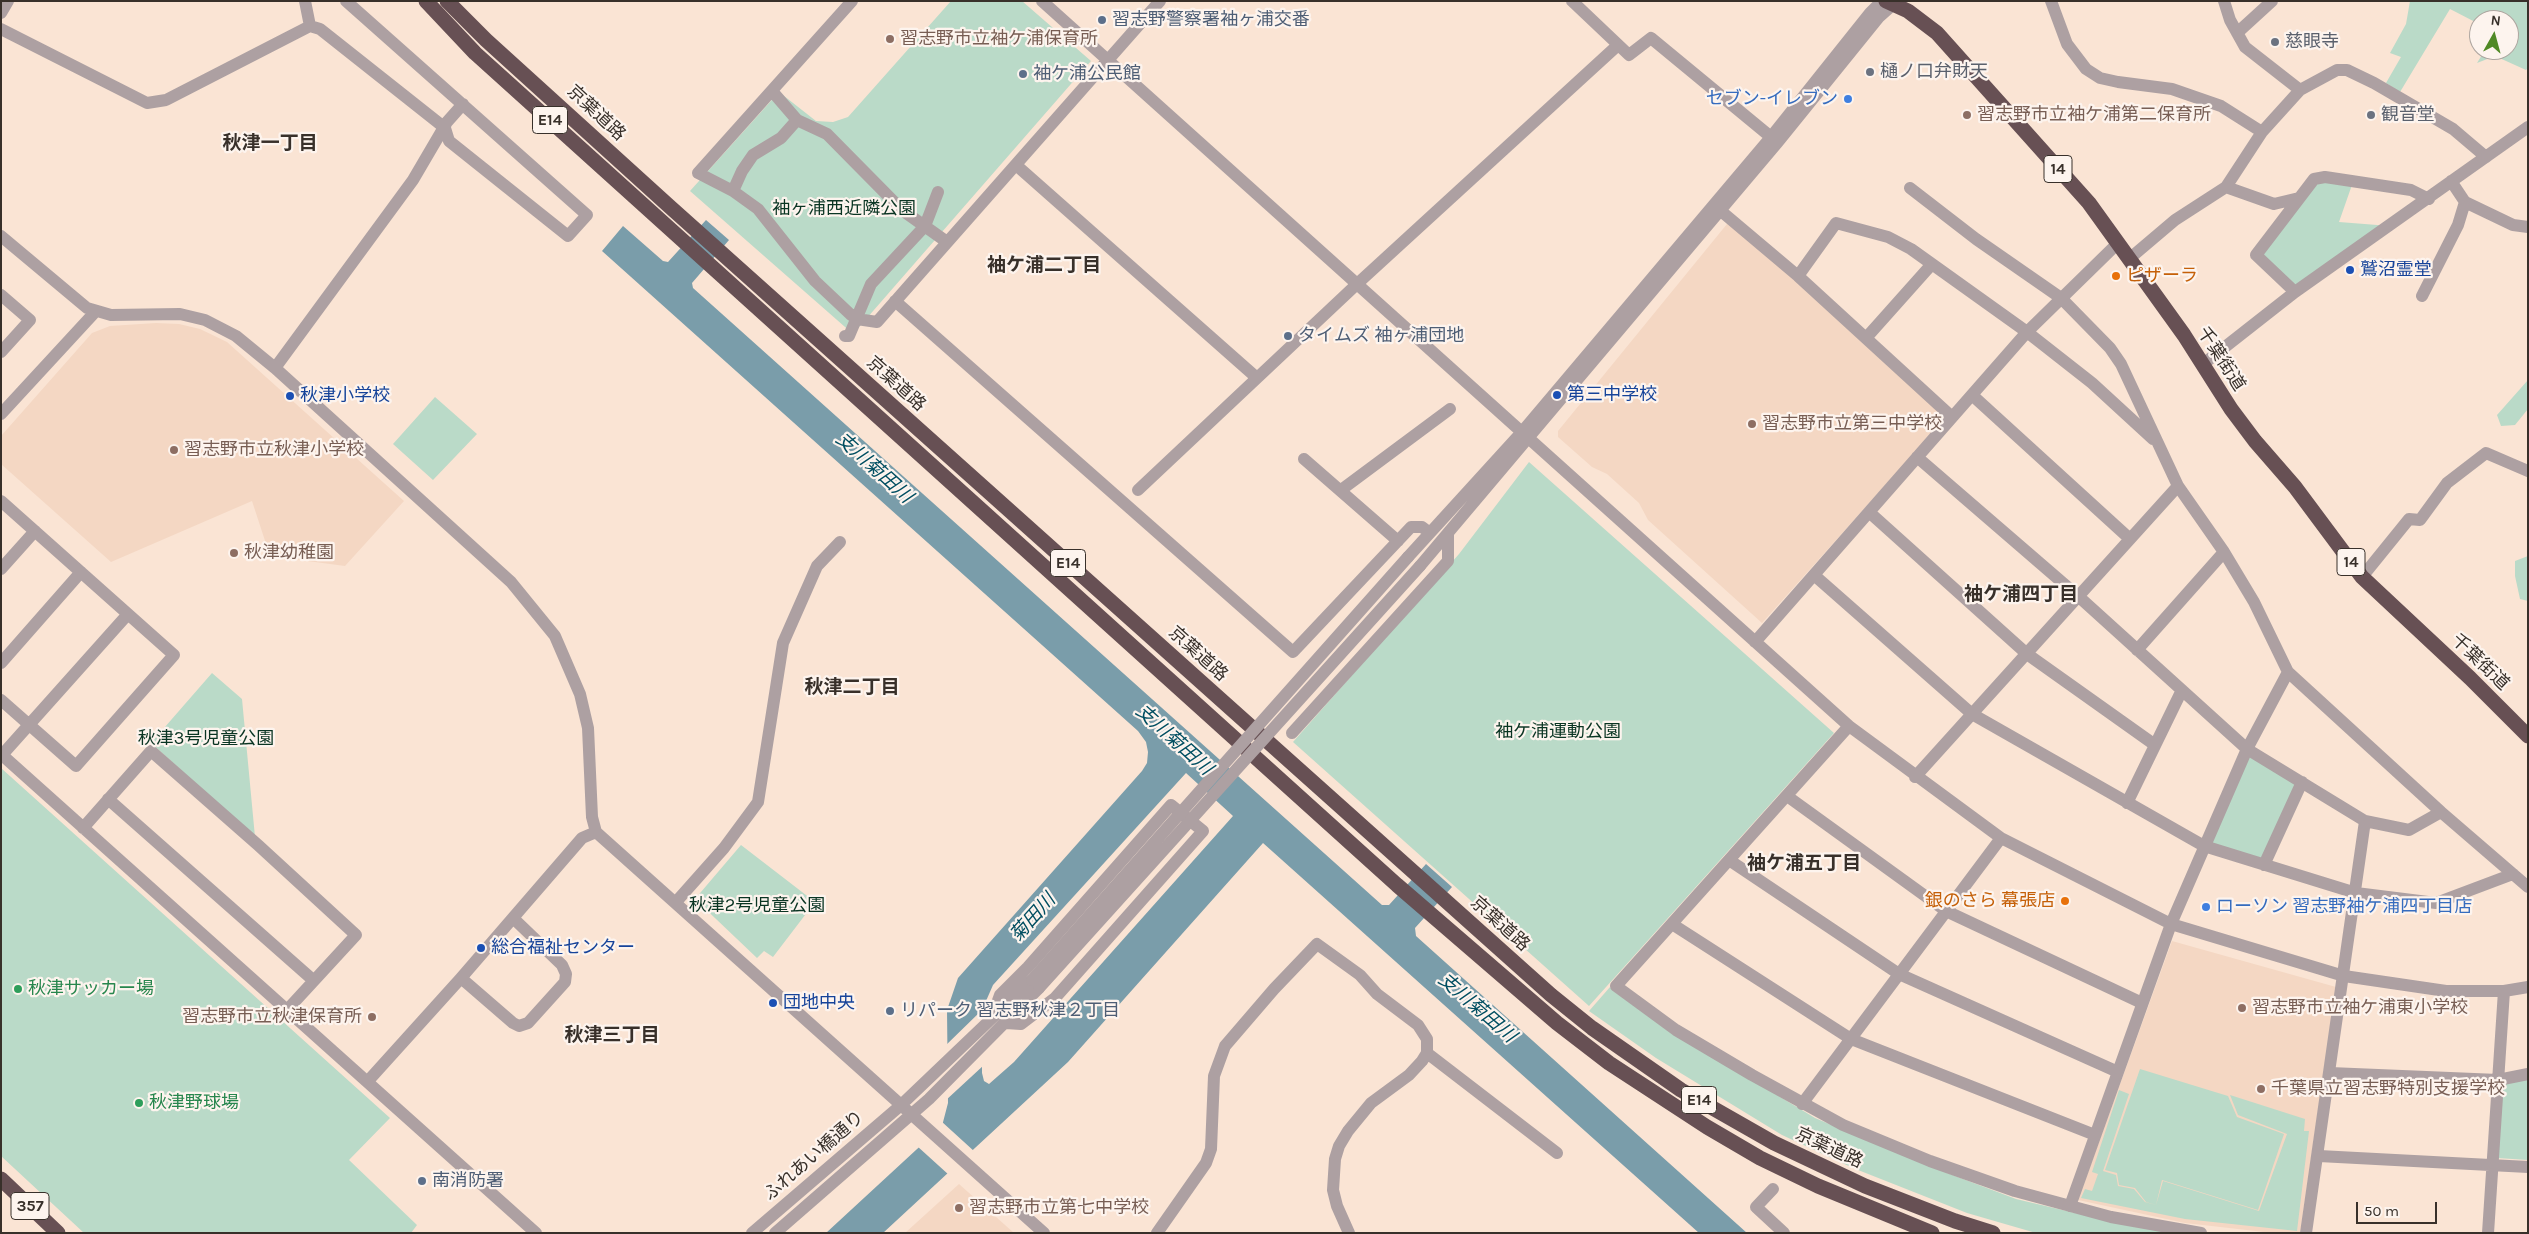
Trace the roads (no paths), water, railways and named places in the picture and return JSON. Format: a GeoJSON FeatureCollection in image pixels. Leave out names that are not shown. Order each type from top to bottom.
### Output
{"type":"FeatureCollection","features":[{"type":"Feature","properties":{"kind":"highway","name":"京葉道路"},"geometry":{"type":"LineString","coordinates":[[426,1],[475,53],[1397,885],[1519,992],[1609,1063],[1707,1127],[1760,1158],[1818,1186],[1932,1233]]}},
{"type":"Feature","properties":{"kind":"highway","name":"京葉道路"},"geometry":{"type":"LineString","coordinates":[[448,1],[486,40],[688,224],[1551,995],[1592,1028],[1696,1099],[1774,1143],[1833,1172],[1910,1204],[1993,1233]]}},
{"type":"Feature","properties":{"kind":"highway","name":"千葉街道"},"geometry":{"type":"LineString","coordinates":[[1890,2],[1908,11],[1937,33],[2089,203],[2249,433],[2296,487],[2362,576],[2470,678],[2528,736]]}},
{"type":"Feature","properties":{"kind":"highway","name":"357"},"geometry":{"type":"LineString","coordinates":[[1,1179],[58,1233]]}},
{"type":"Feature","properties":{"kind":"street"},"geometry":{"type":"LineString","coordinates":[[1,13],[8,1]]}},
{"type":"Feature","properties":{"kind":"street"},"geometry":{"type":"LineString","coordinates":[[305,1],[310,26]]}},
{"type":"Feature","properties":{"kind":"street"},"geometry":{"type":"LineString","coordinates":[[1,29],[147,103],[166,100],[310,26],[320,29],[445,128],[449,141],[568,236],[587,215],[346,1]]}},
{"type":"Feature","properties":{"kind":"street"},"geometry":{"type":"LineString","coordinates":[[852,1],[698,173],[733,191],[758,209],[815,281],[857,319],[877,322],[1160,1]]}},
{"type":"Feature","properties":{"kind":"street"},"geometry":{"type":"LineString","coordinates":[[1042,1],[1849,726],[1915,777],[2001,838],[2171,924],[2344,976],[2446,991],[2504,990],[2528,987]]}},
{"type":"Feature","properties":{"kind":"street"},"geometry":{"type":"LineString","coordinates":[[1572,1],[1629,55],[1651,38],[1775,140]]}},
{"type":"Feature","properties":{"kind":"street"},"geometry":{"type":"LineString","coordinates":[[2051,1],[2067,44],[2086,69],[2100,78],[2172,89],[2220,106],[2262,132]]}},
{"type":"Feature","properties":{"kind":"street"},"geometry":{"type":"LineString","coordinates":[[2224,1],[2245,47],[2300,90]]}},
{"type":"Feature","properties":{"kind":"street"},"geometry":{"type":"LineString","coordinates":[[2237,33],[2272,1]]}},
{"type":"Feature","properties":{"kind":"street"},"geometry":{"type":"LineString","coordinates":[[1036,984],[1448,534],[1524,436],[1890,2]]}},
{"type":"Feature","properties":{"kind":"street"},"geometry":{"type":"LineString","coordinates":[[1138,490],[1357,284],[1618,45]]}},
{"type":"Feature","properties":{"kind":"street"},"geometry":{"type":"LineString","coordinates":[[2129,259],[2175,220],[2226,187],[2262,132],[2300,90],[2337,70],[2347,70],[2374,83],[2453,128],[2486,157]]}},
{"type":"Feature","properties":{"kind":"street"},"geometry":{"type":"LineString","coordinates":[[772,91],[797,120],[827,134],[902,210],[947,242]]}},
{"type":"Feature","properties":{"kind":"street"},"geometry":{"type":"LineString","coordinates":[[275,368],[413,180],[445,128],[463,104]]}},
{"type":"Feature","properties":{"kind":"street"},"geometry":{"type":"LineString","coordinates":[[733,191],[742,171],[753,156],[781,138],[797,120]]}},
{"type":"Feature","properties":{"kind":"street"},"geometry":{"type":"LineString","coordinates":[[2202,364],[2295,292],[2429,199],[2451,181],[2528,127]]}},
{"type":"Feature","properties":{"kind":"street"},"geometry":{"type":"LineString","coordinates":[[1016,165],[1256,378]]}},
{"type":"Feature","properties":{"kind":"street"},"geometry":{"type":"LineString","coordinates":[[2295,292],[2256,255],[2314,179],[2325,177],[2411,190],[2429,199]]}},
{"type":"Feature","properties":{"kind":"street"},"geometry":{"type":"LineString","coordinates":[[2451,181],[2465,202],[2513,225],[2528,228]]}},
{"type":"Feature","properties":{"kind":"street"},"geometry":{"type":"LineString","coordinates":[[2226,187],[2274,204],[2300,198]]}},
{"type":"Feature","properties":{"kind":"street"},"geometry":{"type":"LineString","coordinates":[[1910,188],[1976,239],[2061,298],[2110,348],[2121,364],[2178,486],[2224,552],[2254,602],[2288,672],[2441,812],[2528,887]]}},
{"type":"Feature","properties":{"kind":"street"},"geometry":{"type":"LineString","coordinates":[[845,336],[849,336],[871,284],[925,226],[938,192]]}},
{"type":"Feature","properties":{"kind":"street"},"geometry":{"type":"LineString","coordinates":[[2422,296],[2455,233],[2465,202]]}},
{"type":"Feature","properties":{"kind":"street"},"geometry":{"type":"LineString","coordinates":[[1717,207],[1798,276],[1952,417]]}},
{"type":"Feature","properties":{"kind":"street"},"geometry":{"type":"LineString","coordinates":[[1798,276],[1836,223],[1888,237],[1932,264],[2027,332],[2092,383],[2156,441]]}},
{"type":"Feature","properties":{"kind":"street"},"geometry":{"type":"LineString","coordinates":[[1,236],[87,308],[111,315],[180,314],[205,320],[236,336],[275,368],[511,582],[555,636],[580,694],[588,728],[592,817],[596,832],[1044,1233]]}},
{"type":"Feature","properties":{"kind":"street"},"geometry":{"type":"LineString","coordinates":[[1755,642],[2027,332],[2118,243]]}},
{"type":"Feature","properties":{"kind":"street"},"geometry":{"type":"LineString","coordinates":[[1866,338],[1932,264]]}},
{"type":"Feature","properties":{"kind":"street"},"geometry":{"type":"LineString","coordinates":[[1,295],[30,320],[1,352]]}},
{"type":"Feature","properties":{"kind":"street"},"geometry":{"type":"LineString","coordinates":[[895,301],[1293,652],[1411,527],[1422,528],[1430,533]]}},
{"type":"Feature","properties":{"kind":"street"},"geometry":{"type":"LineString","coordinates":[[1,414],[96,310]]}},
{"type":"Feature","properties":{"kind":"street"},"geometry":{"type":"LineString","coordinates":[[1972,395],[2130,539]]}},
{"type":"Feature","properties":{"kind":"street"},"geometry":{"type":"LineString","coordinates":[[1342,490],[1450,409]]}},
{"type":"Feature","properties":{"kind":"street"},"geometry":{"type":"LineString","coordinates":[[1036,984],[1408,557],[1524,436]]}},
{"type":"Feature","properties":{"kind":"street"},"geometry":{"type":"LineString","coordinates":[[2362,576],[2409,519],[2420,520],[2447,483],[2486,453],[2528,471]]}},
{"type":"Feature","properties":{"kind":"street"},"geometry":{"type":"LineString","coordinates":[[1917,457],[2078,596],[2247,749],[2365,821],[2409,830],[2441,812]]}},
{"type":"Feature","properties":{"kind":"street"},"geometry":{"type":"LineString","coordinates":[[1304,459],[1398,540]]}},
{"type":"Feature","properties":{"kind":"street"},"geometry":{"type":"LineString","coordinates":[[1915,777],[2178,486]]}},
{"type":"Feature","properties":{"kind":"street"},"geometry":{"type":"LineString","coordinates":[[1,501],[174,655],[76,766],[1,700]]}},
{"type":"Feature","properties":{"kind":"street"},"geometry":{"type":"LineString","coordinates":[[1868,512],[2027,654],[2155,746]]}},
{"type":"Feature","properties":{"kind":"street"},"geometry":{"type":"LineString","coordinates":[[1,569],[35,531]]}},
{"type":"Feature","properties":{"kind":"street"},"geometry":{"type":"LineString","coordinates":[[1292,733],[1448,561],[1448,534]]}},
{"type":"Feature","properties":{"kind":"street"},"geometry":{"type":"LineString","coordinates":[[676,902],[724,848],[758,802],[783,643],[817,566],[840,542]]}},
{"type":"Feature","properties":{"kind":"street"},"geometry":{"type":"LineString","coordinates":[[2138,650],[2224,552]]}},
{"type":"Feature","properties":{"kind":"street"},"geometry":{"type":"LineString","coordinates":[[1,663],[82,572]]}},
{"type":"Feature","properties":{"kind":"street"},"geometry":{"type":"LineString","coordinates":[[1814,575],[1972,714],[2204,846],[2356,893],[2436,903],[2513,874]]}},
{"type":"Feature","properties":{"kind":"street"},"geometry":{"type":"LineString","coordinates":[[128,614],[2,754],[536,1233]]}},
{"type":"Feature","properties":{"kind":"street"},"geometry":{"type":"LineString","coordinates":[[2070,1206],[2171,924],[2247,749],[2288,672]]}},
{"type":"Feature","properties":{"kind":"street"},"geometry":{"type":"LineString","coordinates":[[2127,803],[2182,690]]}},
{"type":"Feature","properties":{"kind":"street"},"geometry":{"type":"LineString","coordinates":[[1849,726],[1616,986],[1676,1030],[1843,1126],[1930,1161],[2015,1191],[2112,1217],[2202,1233]]}},
{"type":"Feature","properties":{"kind":"street"},"geometry":{"type":"LineString","coordinates":[[83,828],[151,751],[158,757],[356,935],[287,1010]]}},
{"type":"Feature","properties":{"kind":"street"},"geometry":{"type":"LineString","coordinates":[[2264,865],[2302,782]]}},
{"type":"Feature","properties":{"kind":"street"},"geometry":{"type":"LineString","coordinates":[[1787,796],[1946,911],[2142,1003]]}},
{"type":"Feature","properties":{"kind":"street"},"geometry":{"type":"LineString","coordinates":[[108,799],[313,980]]}},
{"type":"Feature","properties":{"kind":"street"},"geometry":{"type":"LineString","coordinates":[[992,1017],[1000,995],[1171,805],[1203,831],[1055,998],[1021,1024],[1006,1023]]}},
{"type":"Feature","properties":{"kind":"street"},"geometry":{"type":"LineString","coordinates":[[2306,1233],[2319,1156],[2365,821]]}},
{"type":"Feature","properties":{"kind":"street"},"geometry":{"type":"LineString","coordinates":[[368,1081],[461,978],[582,838],[596,832]]}},
{"type":"Feature","properties":{"kind":"street"},"geometry":{"type":"LineString","coordinates":[[1802,1104],[2001,838]]}},
{"type":"Feature","properties":{"kind":"street"},"geometry":{"type":"LineString","coordinates":[[1729,860],[1899,974],[2118,1072]]}},
{"type":"Feature","properties":{"kind":"street"},"geometry":{"type":"LineString","coordinates":[[461,978],[513,1023],[519,1026],[528,1023],[565,982],[566,974],[562,965],[513,918]]}},
{"type":"Feature","properties":{"kind":"street"},"geometry":{"type":"LineString","coordinates":[[1672,924],[1851,1039],[2095,1135]]}},
{"type":"Feature","properties":{"kind":"street"},"geometry":{"type":"LineString","coordinates":[[1157,1233],[1206,1163],[1211,1150],[1214,1076],[1225,1046],[1274,989],[1318,944],[1360,975],[1377,994],[1418,1025],[1427,1039],[1427,1053],[1410,1075],[1371,1103],[1348,1131],[1339,1146],[1335,1159],[1333,1190],[1337,1206],[1349,1233]]}},
{"type":"Feature","properties":{"kind":"street","name":"ふれあい橋通り"},"geometry":{"type":"LineString","coordinates":[[752,1233],[900,1106],[992,1017],[1036,984]]}},
{"type":"Feature","properties":{"kind":"street","name":"ふれあい橋通り"},"geometry":{"type":"LineString","coordinates":[[775,1233],[928,1099],[1006,1023],[1036,984]]}},
{"type":"Feature","properties":{"kind":"street"},"geometry":{"type":"LineString","coordinates":[[2488,1233],[2504,990]]}},
{"type":"Feature","properties":{"kind":"street"},"geometry":{"type":"LineString","coordinates":[[1427,1053],[1557,1154]]}},
{"type":"Feature","properties":{"kind":"street"},"geometry":{"type":"LineString","coordinates":[[2330,1073],[2498,1080],[2528,1074]]}},
{"type":"Feature","properties":{"kind":"street"},"geometry":{"type":"LineString","coordinates":[[2319,1156],[2528,1168]]}},
{"type":"Feature","properties":{"kind":"street"},"geometry":{"type":"LineString","coordinates":[[1773,1189],[1756,1207],[1784,1233]]}},
{"type":"Feature","properties":{"kind":"water"},"geometry":{"type":"Polygon","coordinates":[[[706,220],[729,240],[692,283],[693,288],[1382,905],[1389,905],[1426,864],[1452,887],[1415,928],[1416,936],[1747,1233],[1699,1233],[1263,843],[1068,1062],[883,1233],[826,1233],[942,1126],[948,1103],[947,1010],[958,978],[1142,771],[1147,763],[1148,752],[1146,742],[1138,731],[602,251],[623,226],[663,261],[668,262],[706,220]],[[1186,773],[993,985],[986,1001],[982,1020],[982,1073],[984,1081],[989,1084],[1014,1062],[1233,816],[1186,773]]]}},
{"type":"Feature","properties":{"kind":"place","name":"習志野警察署袖ヶ浦交番"},"geometry":{"type":"Point","coordinates":[1102,20]}},
{"type":"Feature","properties":{"kind":"place","name":"習志野市立袖ケ浦保育所"},"geometry":{"type":"Point","coordinates":[890,39]}},
{"type":"Feature","properties":{"kind":"place","name":"慈眼寺"},"geometry":{"type":"Point","coordinates":[2275,42]}},
{"type":"Feature","properties":{"kind":"place","name":"樋ノ口弁財天"},"geometry":{"type":"Point","coordinates":[1870,72]}},
{"type":"Feature","properties":{"kind":"place","name":"袖ケ浦公民館"},"geometry":{"type":"Point","coordinates":[1023,74]}},
{"type":"Feature","properties":{"kind":"place","name":"セブン-イレブン"},"geometry":{"type":"Point","coordinates":[1848,99]}},
{"type":"Feature","properties":{"kind":"place","name":"習志野市立袖ケ浦第二保育所"},"geometry":{"type":"Point","coordinates":[1967,115]}},
{"type":"Feature","properties":{"kind":"place","name":"観音堂"},"geometry":{"type":"Point","coordinates":[2371,115]}},
{"type":"Feature","properties":{"kind":"place","name":"鷲沼霊堂"},"geometry":{"type":"Point","coordinates":[2350,270]}},
{"type":"Feature","properties":{"kind":"place","name":"ピザーラ"},"geometry":{"type":"Point","coordinates":[2116,276]}},
{"type":"Feature","properties":{"kind":"place","name":"タイムズ 袖ヶ浦団地"},"geometry":{"type":"Point","coordinates":[1288,336]}},
{"type":"Feature","properties":{"kind":"place","name":"第三中学校"},"geometry":{"type":"Point","coordinates":[1557,395]}},
{"type":"Feature","properties":{"kind":"place","name":"秋津小学校"},"geometry":{"type":"Point","coordinates":[290,396]}},
{"type":"Feature","properties":{"kind":"place","name":"習志野市立第三中学校"},"geometry":{"type":"Point","coordinates":[1752,424]}},
{"type":"Feature","properties":{"kind":"place","name":"習志野市立秋津小学校"},"geometry":{"type":"Point","coordinates":[174,450]}},
{"type":"Feature","properties":{"kind":"place","name":"秋津幼稚園"},"geometry":{"type":"Point","coordinates":[234,553]}},
{"type":"Feature","properties":{"kind":"place","name":"銀のさら 幕張店"},"geometry":{"type":"Point","coordinates":[2065,901]}},
{"type":"Feature","properties":{"kind":"place","name":"ローソン 習志野袖ケ浦四丁目店"},"geometry":{"type":"Point","coordinates":[2206,907]}},
{"type":"Feature","properties":{"kind":"place","name":"総合福祉センター"},"geometry":{"type":"Point","coordinates":[481,948]}},
{"type":"Feature","properties":{"kind":"place","name":"秋津サッカー場"},"geometry":{"type":"Point","coordinates":[18,989]}},
{"type":"Feature","properties":{"kind":"place","name":"団地中央"},"geometry":{"type":"Point","coordinates":[773,1003]}},
{"type":"Feature","properties":{"kind":"place","name":"習志野市立袖ケ浦東小学校"},"geometry":{"type":"Point","coordinates":[2242,1008]}},
{"type":"Feature","properties":{"kind":"place","name":"リパーク 習志野秋津２丁目"},"geometry":{"type":"Point","coordinates":[890,1011]}},
{"type":"Feature","properties":{"kind":"place","name":"習志野市立秋津保育所"},"geometry":{"type":"Point","coordinates":[372,1017]}},
{"type":"Feature","properties":{"kind":"place","name":"千葉県立習志野特別支援学校"},"geometry":{"type":"Point","coordinates":[2261,1089]}},
{"type":"Feature","properties":{"kind":"place","name":"秋津野球場"},"geometry":{"type":"Point","coordinates":[139,1103]}},
{"type":"Feature","properties":{"kind":"place","name":"南消防署"},"geometry":{"type":"Point","coordinates":[422,1181]}},
{"type":"Feature","properties":{"kind":"place","name":"習志野市立第七中学校"},"geometry":{"type":"Point","coordinates":[959,1208]}},
{"type":"Feature","properties":{"kind":"district","name":"秋津一丁目"},"geometry":{"type":"Point","coordinates":[270,144]}},
{"type":"Feature","properties":{"kind":"district","name":"袖ケ浦二丁目"},"geometry":{"type":"Point","coordinates":[1044,266]}},
{"type":"Feature","properties":{"kind":"district","name":"袖ケ浦四丁目"},"geometry":{"type":"Point","coordinates":[2021,595]}},
{"type":"Feature","properties":{"kind":"district","name":"秋津二丁目"},"geometry":{"type":"Point","coordinates":[852,688]}},
{"type":"Feature","properties":{"kind":"district","name":"袖ケ浦五丁目"},"geometry":{"type":"Point","coordinates":[1804,864]}},
{"type":"Feature","properties":{"kind":"district","name":"秋津三丁目"},"geometry":{"type":"Point","coordinates":[612,1036]}},
{"type":"Feature","properties":{"kind":"park label","name":"袖ヶ浦西近隣公園"},"geometry":{"type":"Point","coordinates":[844,209]}},
{"type":"Feature","properties":{"kind":"park label","name":"袖ケ浦運動公園"},"geometry":{"type":"Point","coordinates":[1558,732]}},
{"type":"Feature","properties":{"kind":"park label","name":"秋津3号児童公園"},"geometry":{"type":"Point","coordinates":[206,739]}},
{"type":"Feature","properties":{"kind":"park label","name":"秋津2号児童公園"},"geometry":{"type":"Point","coordinates":[757,906]}},
{"type":"Feature","properties":{"kind":"water label","name":"支川菊田川"},"geometry":{"type":"Point","coordinates":[874,468]}},
{"type":"Feature","properties":{"kind":"water label","name":"支川菊田川"},"geometry":{"type":"Point","coordinates":[1174,740]}},
{"type":"Feature","properties":{"kind":"water label","name":"菊田川"},"geometry":{"type":"Point","coordinates":[1033,918]}},
{"type":"Feature","properties":{"kind":"water label","name":"支川菊田川"},"geometry":{"type":"Point","coordinates":[1477,1008]}}]}
